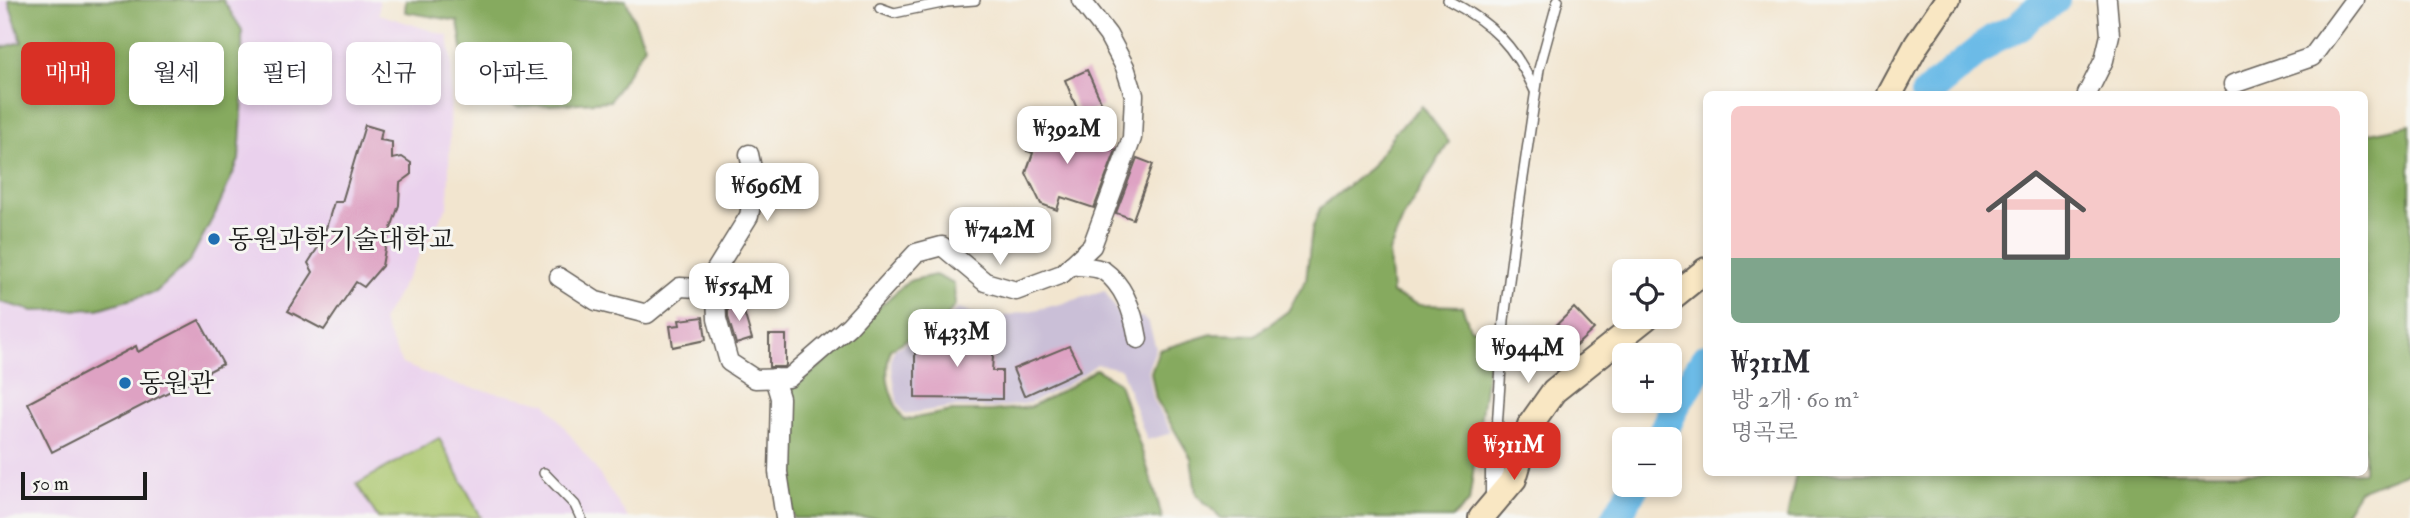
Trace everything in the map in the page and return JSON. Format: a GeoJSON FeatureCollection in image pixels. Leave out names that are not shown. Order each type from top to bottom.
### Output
{"type":"FeatureCollection","features":[{"type":"Feature","properties":{"kind":"main road"},"geometry":{"type":"LineString","coordinates":[[1892,91],[1917,44],[1948,0]]}},
{"type":"Feature","properties":{"kind":"main road"},"geometry":{"type":"LineString","coordinates":[[1682,289],[1703,272]]}},
{"type":"Feature","properties":{"kind":"main road"},"geometry":{"type":"LineString","coordinates":[[1488,510],[1514,479],[1530,425],[1544,402],[1632,329]]}},
{"type":"Feature","properties":{"kind":"street"},"geometry":{"type":"LineString","coordinates":[[749,154],[755,183],[749,216],[715,271],[717,319],[729,362],[755,379],[789,378],[859,316],[916,253],[942,247],[985,282],[1016,291],[1062,274],[1092,247],[1132,138],[1134,95],[1125,67],[1108,35],[1081,0]]}},
{"type":"Feature","properties":{"kind":"street"},"geometry":{"type":"LineString","coordinates":[[2233,84],[2312,57],[2354,0]]}},
{"type":"Feature","properties":{"kind":"street"},"geometry":{"type":"LineString","coordinates":[[2088,91],[2107,48],[2110,35],[2110,1]]}},
{"type":"Feature","properties":{"kind":"street"},"geometry":{"type":"LineString","coordinates":[[1071,265],[1102,270],[1121,289],[1135,322],[1138,339]]}},
{"type":"Feature","properties":{"kind":"street"},"geometry":{"type":"LineString","coordinates":[[559,277],[596,301],[648,314],[680,287],[716,289]]}},
{"type":"Feature","properties":{"kind":"street"},"geometry":{"type":"LineString","coordinates":[[774,379],[780,398],[778,472],[785,518]]}},
{"type":"Feature","properties":{"kind":"street"},"geometry":{"type":"LineString","coordinates":[[1488,510],[1495,460]]}},
{"type":"Feature","properties":{"kind":"lane"},"geometry":{"type":"LineString","coordinates":[[880,8],[894,13],[947,2],[975,0]]}},
{"type":"Feature","properties":{"kind":"lane"},"geometry":{"type":"LineString","coordinates":[[1448,0],[1469,11],[1503,38],[1524,66],[1536,93]]}},
{"type":"Feature","properties":{"kind":"lane"},"geometry":{"type":"LineString","coordinates":[[1495,460],[1503,320],[1539,69],[1558,0]]}},
{"type":"Feature","properties":{"kind":"lane"},"geometry":{"type":"LineString","coordinates":[[544,472],[575,505],[581,518]]}},
{"type":"Feature","properties":{"kind":"shaded area","name":"동원과학기술대학교"},"geometry":{"type":"Polygon","coordinates":[[[0,0],[379,0],[379,14],[448,36],[452,62],[448,205],[382,321],[402,364],[457,385],[546,403],[593,465],[628,518],[0,518],[0,0]]]}},
{"type":"Feature","properties":{"kind":"shaded area"},"geometry":{"type":"Polygon","coordinates":[[[1105,291],[1121,319],[1142,317],[1149,324],[1156,348],[1148,369],[1153,399],[1172,433],[1147,440],[1121,369],[1097,364],[1067,385],[1030,403],[993,408],[952,407],[905,414],[897,401],[891,362],[894,350],[950,317],[957,309],[985,316],[1005,316],[1105,291]]]}},
{"type":"Feature","properties":{"kind":"green space"},"geometry":{"type":"Polygon","coordinates":[[[8,0],[223,0],[242,30],[242,42],[238,42],[238,105],[242,105],[239,160],[216,212],[189,262],[156,292],[98,309],[33,311],[0,302],[0,48],[21,42],[21,105],[115,105],[115,42],[22,42],[8,0]]]}},
{"type":"Feature","properties":{"kind":"green space"},"geometry":{"type":"Polygon","coordinates":[[[406,0],[626,0],[645,46],[610,101],[572,103],[572,42],[461,42],[458,21],[405,12],[406,0]]]}},
{"type":"Feature","properties":{"kind":"green space"},"geometry":{"type":"Polygon","coordinates":[[[512,105],[548,105],[517,107],[512,105]]]}},
{"type":"Feature","properties":{"kind":"green space"},"geometry":{"type":"Polygon","coordinates":[[[1422,106],[1449,142],[1405,214],[1389,252],[1392,294],[1420,305],[1462,306],[1470,328],[1492,336],[1469,502],[1452,518],[1221,518],[1196,494],[1191,458],[1156,399],[1151,372],[1159,350],[1212,334],[1255,335],[1288,311],[1306,280],[1312,229],[1320,208],[1370,168],[1396,131],[1422,106]]]}},
{"type":"Feature","properties":{"kind":"green space"},"geometry":{"type":"Polygon","coordinates":[[[2410,125],[2410,471],[2359,491],[2342,518],[1787,518],[1795,476],[2368,476],[2368,133],[2410,125]]]}},
{"type":"Feature","properties":{"kind":"green space"},"geometry":{"type":"Polygon","coordinates":[[[935,275],[954,284],[955,305],[947,316],[891,349],[888,359],[889,386],[904,420],[952,411],[1031,407],[1096,369],[1119,383],[1162,518],[794,518],[785,433],[787,393],[828,360],[908,281],[935,275]]]}},
{"type":"Feature","properties":{"kind":"green space"},"geometry":{"type":"Polygon","coordinates":[[[439,438],[481,517],[378,518],[357,484],[439,438]]]}},
{"type":"Feature","properties":{"kind":"building"},"geometry":{"type":"Polygon","coordinates":[[[1087,70],[1103,106],[1080,116],[1065,80],[1087,70]]]}},
{"type":"Feature","properties":{"kind":"building"},"geometry":{"type":"Polygon","coordinates":[[[1039,119],[1110,145],[1109,148],[1116,150],[1094,208],[1061,197],[1057,210],[1041,204],[1026,173],[1033,153],[1027,151],[1039,119]]]}},
{"type":"Feature","properties":{"kind":"building"},"geometry":{"type":"Polygon","coordinates":[[[365,125],[382,130],[380,140],[392,142],[392,159],[402,157],[411,163],[411,175],[400,183],[399,205],[386,243],[382,266],[364,287],[356,282],[324,330],[288,311],[313,272],[308,263],[322,241],[334,202],[342,202],[365,125]]]}},
{"type":"Feature","properties":{"kind":"building"},"geometry":{"type":"Polygon","coordinates":[[[1137,158],[1153,164],[1133,219],[1116,213],[1137,158]]]}},
{"type":"Feature","properties":{"kind":"building"},"geometry":{"type":"Polygon","coordinates":[[[741,302],[752,339],[736,344],[728,317],[728,306],[741,302]]]}},
{"type":"Feature","properties":{"kind":"building"},"geometry":{"type":"Polygon","coordinates":[[[1574,308],[1594,329],[1565,356],[1545,336],[1574,308]]]}},
{"type":"Feature","properties":{"kind":"building"},"geometry":{"type":"Polygon","coordinates":[[[703,317],[706,340],[673,347],[670,326],[680,325],[679,320],[703,317]]]}},
{"type":"Feature","properties":{"kind":"building","name":"동원관"},"geometry":{"type":"Polygon","coordinates":[[[199,320],[223,364],[52,452],[28,403],[136,346],[138,352],[199,320]]]}},
{"type":"Feature","properties":{"kind":"building"},"geometry":{"type":"Polygon","coordinates":[[[769,335],[786,335],[785,367],[769,367],[769,335]]]}},
{"type":"Feature","properties":{"kind":"building"},"geometry":{"type":"Polygon","coordinates":[[[959,335],[994,341],[992,371],[1002,371],[1002,399],[915,398],[915,341],[941,341],[942,336],[959,335]]]}},
{"type":"Feature","properties":{"kind":"building"},"geometry":{"type":"Polygon","coordinates":[[[1069,346],[1081,370],[1024,396],[1013,369],[1069,346]]]}},
{"type":"Feature","properties":{"kind":"waterway"},"geometry":{"type":"LineString","coordinates":[[1930,91],[1993,39],[2019,27],[2031,14],[2055,0]]}},
{"type":"Feature","properties":{"kind":"waterway"},"geometry":{"type":"LineString","coordinates":[[1665,427],[1676,404],[1703,363]]}},
{"type":"Feature","properties":{"kind":"waterway"},"geometry":{"type":"LineString","coordinates":[[1616,518],[1628,497]]}},
{"type":"Feature","properties":{"kind":"place","name":"동원과학기술대학교"},"geometry":{"type":"Point","coordinates":[214,239]}},
{"type":"Feature","properties":{"kind":"place","name":"동원관"},"geometry":{"type":"Point","coordinates":[125,383]}}]}
